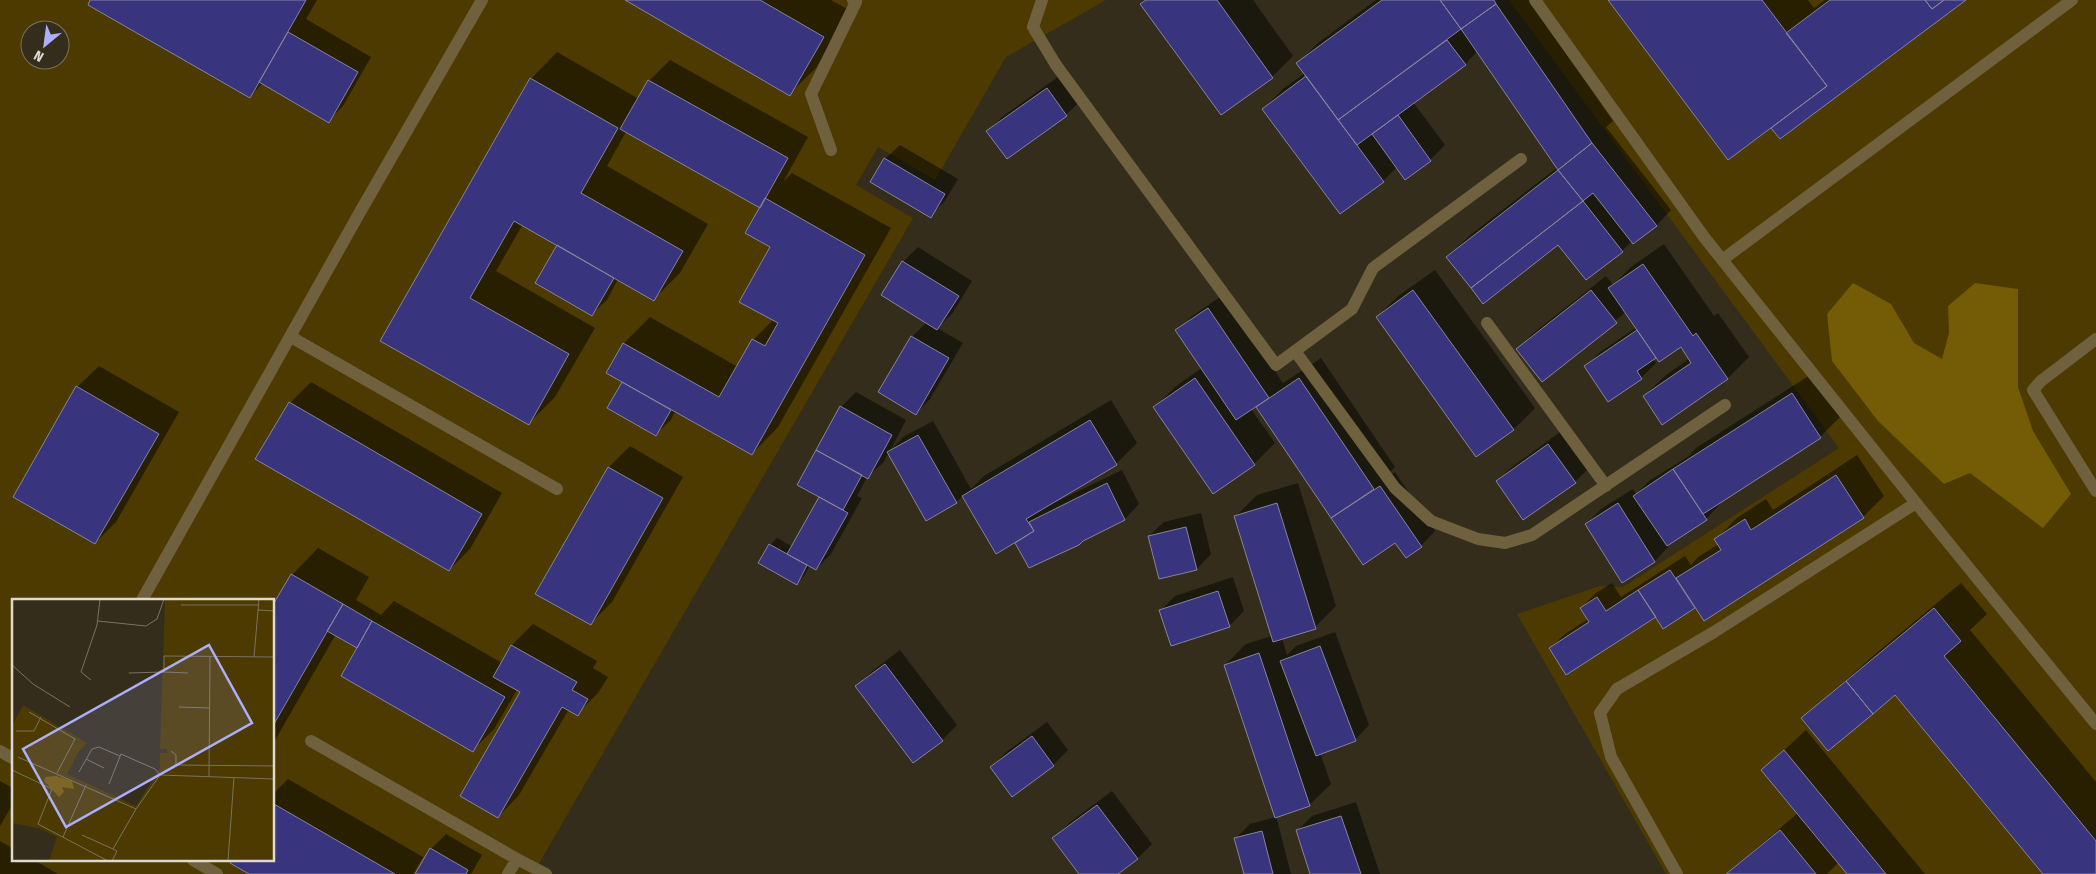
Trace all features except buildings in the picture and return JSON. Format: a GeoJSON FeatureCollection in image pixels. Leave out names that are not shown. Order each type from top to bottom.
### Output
{"type":"FeatureCollection","features":[{"type":"Feature","properties":{"kind":"street"},"geometry":{"type":"LineString","coordinates":[[143,599],[360,212],[482,0]]}},
{"type":"Feature","properties":{"kind":"street"},"geometry":{"type":"LineString","coordinates":[[831,150],[811,94],[856,2],[853,0]]}},
{"type":"Feature","properties":{"kind":"street"},"geometry":{"type":"LineString","coordinates":[[1042,0],[1033,27],[1056,66],[1276,365],[1352,309],[1373,268],[1521,159]]}},
{"type":"Feature","properties":{"kind":"street"},"geometry":{"type":"LineString","coordinates":[[1535,0],[1722,260],[2096,724]]}},
{"type":"Feature","properties":{"kind":"street"},"geometry":{"type":"LineString","coordinates":[[1722,260],[2072,0]]}},
{"type":"Feature","properties":{"kind":"street"},"geometry":{"type":"LineString","coordinates":[[1487,323],[1606,486]]}},
{"type":"Feature","properties":{"kind":"street"},"geometry":{"type":"LineString","coordinates":[[291,337],[557,488]]}},
{"type":"Feature","properties":{"kind":"street"},"geometry":{"type":"LineString","coordinates":[[2096,340],[2041,381],[2033,390],[2096,491]]}},
{"type":"Feature","properties":{"kind":"street"},"geometry":{"type":"LineString","coordinates":[[1295,351],[1394,488],[1431,521],[1478,539],[1505,542],[1532,535],[1725,405]]}},
{"type":"Feature","properties":{"kind":"street"},"geometry":{"type":"LineString","coordinates":[[1677,874],[1611,757],[1600,713],[1617,689],[1714,632],[1916,503]]}},
{"type":"Feature","properties":{"kind":"street"},"geometry":{"type":"LineString","coordinates":[[311,741],[546,874]]}},
{"type":"Feature","properties":{"kind":"street"},"geometry":{"type":"LineString","coordinates":[[0,751],[12,758]]}},
{"type":"Feature","properties":{"kind":"street"},"geometry":{"type":"LineString","coordinates":[[508,874],[517,859]]}},
{"type":"Feature","properties":{"kind":"street"},"geometry":{"type":"LineString","coordinates":[[196,862],[217,874]]}},
{"type":"Feature","properties":{"kind":"shaded area"},"geometry":{"type":"Polygon","coordinates":[[[0,0],[1106,0],[1006,57],[935,180],[878,147],[856,185],[913,218],[533,874],[0,874],[0,0]]]}},
{"type":"Feature","properties":{"kind":"shaded area"},"geometry":{"type":"Polygon","coordinates":[[[1509,0],[2096,0],[2096,874],[1666,874],[1517,614],[1600,586],[1623,587],[1839,448],[1509,0]]]}},
{"type":"Feature","properties":{"kind":"shaded area"},"geometry":{"type":"Polygon","coordinates":[[[1853,283],[1891,304],[1914,343],[1942,359],[1949,333],[1948,306],[1975,283],[2018,289],[2018,387],[2033,431],[2071,494],[2043,528],[1970,473],[1944,484],[1878,421],[1832,361],[1827,314],[1853,283]]]}}]}
